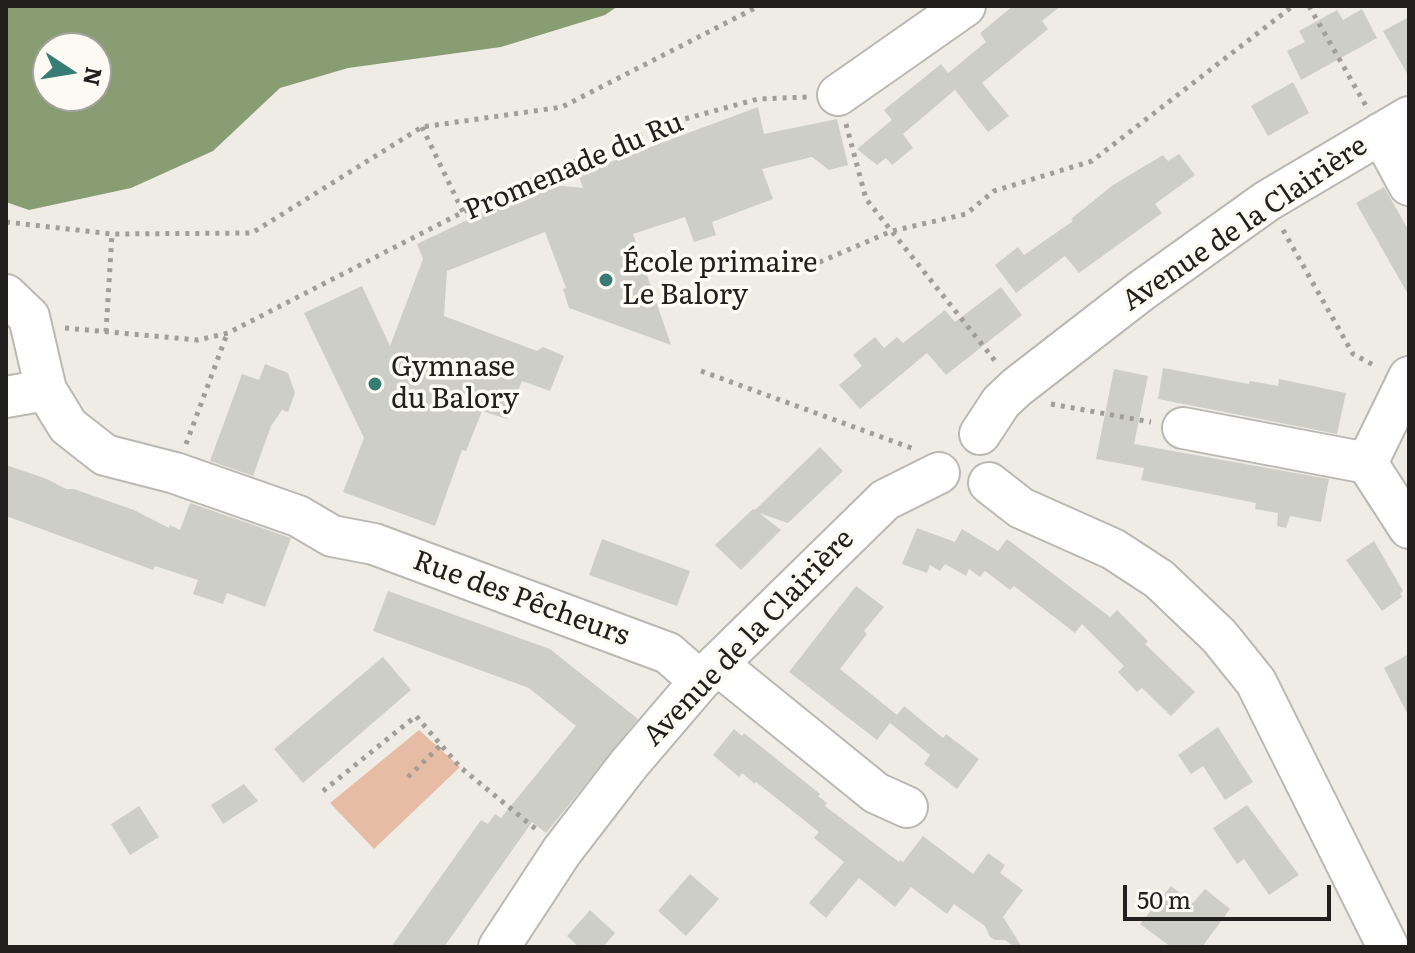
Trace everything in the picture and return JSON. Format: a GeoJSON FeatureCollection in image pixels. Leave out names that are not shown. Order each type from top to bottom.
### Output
{"type":"FeatureCollection","features":[{"type":"Feature","properties":{"kind":"street"},"geometry":{"type":"LineString","coordinates":[[838,95],[965,6]]}},
{"type":"Feature","properties":{"kind":"street"},"geometry":{"type":"LineString","coordinates":[[1395,125],[1409,185]]}},
{"type":"Feature","properties":{"kind":"street","name":"Avenue de la Clairière"},"geometry":{"type":"LineString","coordinates":[[980,434],[1001,402],[1017,387],[1141,291],[1267,201],[1395,125]]}},
{"type":"Feature","properties":{"kind":"street","name":"Rue des Pêcheurs"},"geometry":{"type":"LineString","coordinates":[[18,310],[46,390],[68,426],[105,455],[175,473],[298,516],[332,536],[374,544],[668,653],[708,673],[876,793],[907,807]]}},
{"type":"Feature","properties":{"kind":"street"},"geometry":{"type":"LineString","coordinates":[[1367,463],[1408,380]]}},
{"type":"Feature","properties":{"kind":"street"},"geometry":{"type":"LineString","coordinates":[[6,397],[46,390]]}},
{"type":"Feature","properties":{"kind":"street"},"geometry":{"type":"LineString","coordinates":[[1183,428],[1367,463],[1409,528]]}},
{"type":"Feature","properties":{"kind":"street"},"geometry":{"type":"LineString","coordinates":[[959,433],[980,434],[988,440],[997,456],[995,475],[981,489],[962,491],[952,488],[939,464],[943,445],[959,433]]}},
{"type":"Feature","properties":{"kind":"street","name":"Avenue de la Clairière"},"geometry":{"type":"LineString","coordinates":[[499,947],[562,851],[629,764],[708,673],[885,500],[939,464]]}},
{"type":"Feature","properties":{"kind":"street"},"geometry":{"type":"LineString","coordinates":[[989,483],[1021,508],[1113,549],[1159,579],[1219,636],[1256,682],[1388,947]]}},
{"type":"Feature","properties":{"kind":"path"},"geometry":{"type":"LineString","coordinates":[[6,222],[112,234],[252,233],[422,127],[562,107],[759,6]]}},
{"type":"Feature","properties":{"kind":"path"},"geometry":{"type":"LineString","coordinates":[[801,270],[892,231],[966,214],[994,191],[1092,161],[1293,6]]}},
{"type":"Feature","properties":{"kind":"path"},"geometry":{"type":"LineString","coordinates":[[1309,6],[1395,125]]}},
{"type":"Feature","properties":{"kind":"path"},"geometry":{"type":"LineString","coordinates":[[838,95],[866,199],[1017,387],[1052,404],[1183,428]]}},
{"type":"Feature","properties":{"kind":"path","name":"Promenade du Ru"},"geometry":{"type":"LineString","coordinates":[[18,310],[106,332],[198,340],[228,333],[502,192],[666,124],[758,99],[838,95]]}},
{"type":"Feature","properties":{"kind":"path"},"geometry":{"type":"LineString","coordinates":[[422,127],[463,212]]}},
{"type":"Feature","properties":{"kind":"path"},"geometry":{"type":"LineString","coordinates":[[1267,201],[1353,354],[1408,380]]}},
{"type":"Feature","properties":{"kind":"path"},"geometry":{"type":"LineString","coordinates":[[106,332],[112,234]]}},
{"type":"Feature","properties":{"kind":"path"},"geometry":{"type":"LineString","coordinates":[[175,473],[228,333]]}},
{"type":"Feature","properties":{"kind":"path"},"geometry":{"type":"LineString","coordinates":[[701,371],[910,448],[939,464]]}},
{"type":"Feature","properties":{"kind":"path"},"geometry":{"type":"LineString","coordinates":[[323,791],[416,716],[460,767],[562,851]]}},
{"type":"Feature","properties":{"kind":"path"},"geometry":{"type":"LineString","coordinates":[[408,777],[441,745]]}},
{"type":"Feature","properties":{"kind":"shaded area"},"geometry":{"type":"Polygon","coordinates":[[[6,6],[618,6],[605,15],[501,47],[348,68],[280,88],[213,151],[131,188],[29,210],[6,202],[6,6]]]}},
{"type":"Feature","properties":{"kind":"shaded area"},"geometry":{"type":"Polygon","coordinates":[[[419,730],[460,767],[374,849],[330,803],[419,730]]]}},
{"type":"Feature","properties":{"kind":"building"},"geometry":{"type":"Polygon","coordinates":[[[1013,6],[1061,6],[1042,21],[1048,29],[982,83],[1009,116],[988,132],[955,90],[903,134],[913,148],[892,165],[886,158],[877,165],[857,149],[892,120],[884,110],[941,64],[948,73],[986,42],[980,33],[1013,6]]]}},
{"type":"Feature","properties":{"kind":"building"},"geometry":{"type":"Polygon","coordinates":[[[1362,9],[1377,38],[1301,80],[1287,51],[1305,42],[1299,31],[1337,10],[1343,20],[1362,9]]]}},
{"type":"Feature","properties":{"kind":"building"},"geometry":{"type":"Polygon","coordinates":[[[1409,17],[1409,77],[1383,31],[1409,17]]]}},
{"type":"Feature","properties":{"kind":"building"},"geometry":{"type":"Polygon","coordinates":[[[1293,82],[1309,113],[1268,136],[1251,106],[1293,82]]]}},
{"type":"Feature","properties":{"kind":"building"},"geometry":{"type":"Polygon","coordinates":[[[758,107],[764,134],[837,119],[848,165],[829,170],[812,157],[762,169],[773,199],[712,222],[716,235],[694,242],[685,217],[633,234],[671,345],[569,308],[563,289],[566,288],[545,232],[447,271],[444,316],[537,351],[543,347],[564,356],[550,391],[522,381],[507,419],[482,411],[466,451],[462,450],[435,526],[343,492],[364,438],[304,313],[362,286],[390,346],[423,259],[417,244],[543,184],[583,188],[578,174],[758,107]]]}},
{"type":"Feature","properties":{"kind":"building"},"geometry":{"type":"Polygon","coordinates":[[[1179,154],[1195,175],[1155,204],[1162,213],[1079,273],[1065,256],[1016,293],[995,265],[1018,247],[1024,255],[1073,221],[1071,219],[1113,185],[1163,155],[1168,161],[1179,154]]]}},
{"type":"Feature","properties":{"kind":"building"},"geometry":{"type":"Polygon","coordinates":[[[1384,187],[1409,231],[1409,296],[1356,203],[1384,187]]]}},
{"type":"Feature","properties":{"kind":"building"},"geometry":{"type":"Polygon","coordinates":[[[1001,287],[1022,315],[946,375],[927,353],[860,409],[839,385],[862,366],[853,355],[875,337],[884,348],[897,337],[903,343],[945,310],[955,322],[1001,287]]]}},
{"type":"Feature","properties":{"kind":"building"},"geometry":{"type":"Polygon","coordinates":[[[265,364],[288,373],[295,393],[288,412],[282,410],[271,426],[253,476],[210,461],[242,374],[259,380],[265,364]]]}},
{"type":"Feature","properties":{"kind":"building"},"geometry":{"type":"Polygon","coordinates":[[[1163,368],[1249,384],[1250,381],[1278,386],[1279,379],[1346,393],[1337,434],[1158,399],[1163,368]]]}},
{"type":"Feature","properties":{"kind":"building"},"geometry":{"type":"Polygon","coordinates":[[[1114,369],[1148,376],[1134,444],[1329,479],[1321,522],[1290,516],[1286,528],[1277,526],[1278,513],[1255,509],[1256,503],[1141,480],[1144,468],[1096,459],[1114,369]]]}},
{"type":"Feature","properties":{"kind":"building"},"geometry":{"type":"Polygon","coordinates":[[[820,447],[843,471],[788,523],[759,513],[781,530],[741,570],[715,545],[820,447]]]}},
{"type":"Feature","properties":{"kind":"building"},"geometry":{"type":"Polygon","coordinates":[[[6,465],[66,489],[134,510],[169,528],[170,525],[180,530],[190,503],[291,538],[265,607],[227,593],[223,604],[193,594],[198,580],[155,566],[153,570],[6,516],[6,465]]]}},
{"type":"Feature","properties":{"kind":"building"},"geometry":{"type":"Polygon","coordinates":[[[917,528],[955,542],[962,529],[998,551],[1007,539],[1110,617],[1117,610],[1148,641],[1145,644],[1195,692],[1171,716],[1142,688],[1137,692],[1118,672],[1124,666],[1082,624],[1075,633],[1014,586],[1010,590],[985,571],[980,577],[969,569],[966,576],[945,564],[940,571],[930,565],[927,573],[902,564],[917,528]]]}},
{"type":"Feature","properties":{"kind":"building"},"geometry":{"type":"Polygon","coordinates":[[[602,539],[690,571],[677,606],[589,575],[602,539]]]}},
{"type":"Feature","properties":{"kind":"building"},"geometry":{"type":"Polygon","coordinates":[[[1374,541],[1403,591],[1400,593],[1402,597],[1382,611],[1346,560],[1374,541]]]}},
{"type":"Feature","properties":{"kind":"building"},"geometry":{"type":"Polygon","coordinates":[[[856,586],[884,607],[864,631],[867,634],[840,669],[897,715],[904,706],[943,738],[946,734],[979,759],[957,789],[924,764],[930,755],[890,723],[877,740],[789,672],[856,586]]]}},
{"type":"Feature","properties":{"kind":"building"},"geometry":{"type":"Polygon","coordinates":[[[388,591],[550,649],[638,719],[546,833],[532,822],[444,947],[391,947],[481,820],[488,824],[495,814],[501,818],[576,726],[529,688],[373,631],[388,591]]]}},
{"type":"Feature","properties":{"kind":"building"},"geometry":{"type":"Polygon","coordinates":[[[1409,654],[1409,717],[1384,668],[1409,654]]]}},
{"type":"Feature","properties":{"kind":"building"},"geometry":{"type":"Polygon","coordinates":[[[383,657],[411,690],[303,783],[274,749],[383,657]]]}},
{"type":"Feature","properties":{"kind":"building"},"geometry":{"type":"Polygon","coordinates":[[[1218,727],[1253,782],[1225,800],[1203,766],[1191,774],[1178,755],[1218,727]]]}},
{"type":"Feature","properties":{"kind":"building"},"geometry":{"type":"Polygon","coordinates":[[[734,729],[742,736],[744,733],[820,794],[818,796],[827,803],[825,806],[899,862],[903,862],[923,836],[973,874],[988,853],[1005,865],[1000,873],[1023,890],[1003,917],[1022,947],[990,937],[985,926],[954,904],[947,914],[911,887],[895,907],[859,878],[826,918],[809,903],[844,862],[814,838],[819,832],[756,782],[742,773],[739,777],[713,755],[734,729]]]}},
{"type":"Feature","properties":{"kind":"building"},"geometry":{"type":"Polygon","coordinates":[[[244,784],[258,801],[223,824],[211,805],[244,784]]]}},
{"type":"Feature","properties":{"kind":"building"},"geometry":{"type":"Polygon","coordinates":[[[1247,805],[1299,875],[1269,895],[1244,859],[1237,864],[1213,828],[1247,805]]]}},
{"type":"Feature","properties":{"kind":"building"},"geometry":{"type":"Polygon","coordinates":[[[139,806],[159,837],[130,855],[111,824],[139,806]]]}},
{"type":"Feature","properties":{"kind":"building"},"geometry":{"type":"Polygon","coordinates":[[[690,874],[719,899],[686,936],[658,911],[690,874]]]}},
{"type":"Feature","properties":{"kind":"building"},"geometry":{"type":"Polygon","coordinates":[[[1171,886],[1193,903],[1205,889],[1230,909],[1202,947],[1171,947],[1140,924],[1171,886]]]}},
{"type":"Feature","properties":{"kind":"building"},"geometry":{"type":"Polygon","coordinates":[[[590,910],[615,933],[603,947],[579,947],[567,936],[590,910]]]}},
{"type":"Feature","properties":{"kind":"place","name":"École primaire Le Balory"},"geometry":{"type":"Point","coordinates":[606,280]}},
{"type":"Feature","properties":{"kind":"place","name":"Gymnase du Balory"},"geometry":{"type":"Point","coordinates":[375,384]}}]}
